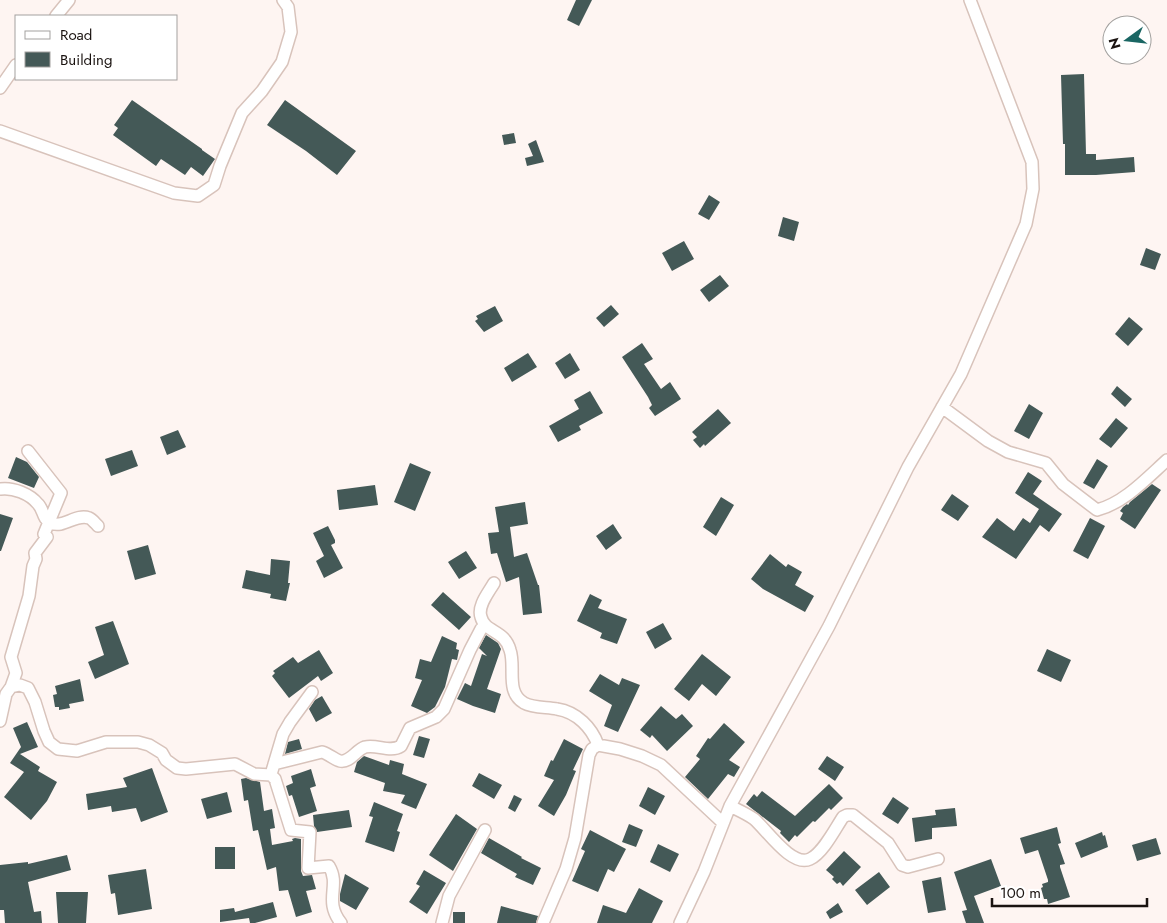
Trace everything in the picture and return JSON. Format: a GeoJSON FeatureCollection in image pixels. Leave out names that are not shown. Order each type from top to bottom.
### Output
{"type":"FeatureCollection","features":[{"type":"Feature","properties":{"kind":"street"},"geometry":{"type":"LineString","coordinates":[[57,15],[69,0]]}},
{"type":"Feature","properties":{"kind":"street"},"geometry":{"type":"LineString","coordinates":[[0,131],[174,193],[198,196],[214,185],[242,113],[262,91],[282,62],[291,32],[288,7],[283,0]]}},
{"type":"Feature","properties":{"kind":"street"},"geometry":{"type":"LineString","coordinates":[[680,923],[704,872],[730,806],[829,626],[908,467],[961,374],[1009,268],[1026,224],[1033,189],[1032,162],[970,0]]}},
{"type":"Feature","properties":{"kind":"street"},"geometry":{"type":"LineString","coordinates":[[0,88],[15,66]]}},
{"type":"Feature","properties":{"kind":"street"},"geometry":{"type":"LineString","coordinates":[[942,406],[988,440],[1008,452],[1046,463],[1063,484],[1097,510],[1108,507],[1130,492],[1167,460]]}},
{"type":"Feature","properties":{"kind":"street"},"geometry":{"type":"LineString","coordinates":[[0,721],[6,694],[11,687],[16,673],[11,657],[29,596],[33,566],[36,559],[35,553],[47,537],[44,534],[62,492],[28,451]]}},
{"type":"Feature","properties":{"kind":"street"},"geometry":{"type":"LineString","coordinates":[[0,489],[8,488],[24,493],[39,504],[42,515],[49,522],[55,524],[78,517],[89,518],[98,526]]}},
{"type":"Feature","properties":{"kind":"street"},"geometry":{"type":"LineString","coordinates":[[494,583],[481,607],[480,617],[485,626],[501,634],[508,644],[513,658],[513,692],[523,703],[559,709],[571,714],[594,733],[598,746]]}},
{"type":"Feature","properties":{"kind":"street"},"geometry":{"type":"LineString","coordinates":[[11,687],[20,685],[28,688],[49,742],[58,749],[78,751],[106,742],[138,742],[149,745],[162,753],[166,760],[177,768],[186,769],[235,764],[254,774],[272,770],[322,752],[330,754],[339,761],[344,761],[364,747],[370,746],[392,750],[401,746],[410,728],[436,717],[444,709],[474,643],[481,629],[485,626]]}},
{"type":"Feature","properties":{"kind":"street"},"geometry":{"type":"LineString","coordinates":[[312,692],[283,734],[272,770],[291,830],[310,832],[308,868],[329,866],[332,871],[335,882],[332,894],[332,907],[341,923]]}},
{"type":"Feature","properties":{"kind":"street"},"geometry":{"type":"LineString","coordinates":[[543,923],[566,869],[576,838],[589,755],[592,749],[598,746],[620,749],[661,765],[722,823]]}},
{"type":"Feature","properties":{"kind":"street"},"geometry":{"type":"LineString","coordinates":[[730,806],[753,818],[794,858],[812,859],[823,848],[844,817],[853,815],[888,843],[902,865],[908,866],[938,859]]}},
{"type":"Feature","properties":{"kind":"street"},"geometry":{"type":"LineString","coordinates":[[442,923],[449,896],[485,830]]}},
{"type":"Feature","properties":{"kind":"building"},"geometry":{"type":"Polygon","coordinates":[[[576,0],[592,0],[579,26],[567,20],[576,0]]]}},
{"type":"Feature","properties":{"kind":"building"},"geometry":{"type":"Polygon","coordinates":[[[1084,74],[1086,154],[1096,154],[1096,160],[1134,157],[1135,172],[1065,175],[1061,75],[1084,74]]]}},
{"type":"Feature","properties":{"kind":"building"},"geometry":{"type":"Polygon","coordinates":[[[132,100],[215,159],[203,176],[191,167],[185,175],[161,159],[156,166],[113,135],[118,128],[114,125],[132,100]]]}},
{"type":"Feature","properties":{"kind":"building"},"geometry":{"type":"Polygon","coordinates":[[[285,100],[356,151],[337,175],[306,151],[267,125],[285,100]]]}},
{"type":"Feature","properties":{"kind":"building"},"geometry":{"type":"Polygon","coordinates":[[[514,133],[516,143],[504,145],[502,135],[514,133]]]}},
{"type":"Feature","properties":{"kind":"building"},"geometry":{"type":"Polygon","coordinates":[[[536,140],[544,162],[527,166],[525,158],[533,156],[528,144],[536,140]]]}},
{"type":"Feature","properties":{"kind":"building"},"geometry":{"type":"Polygon","coordinates":[[[709,195],[720,202],[709,220],[698,214],[709,195]]]}},
{"type":"Feature","properties":{"kind":"building"},"geometry":{"type":"Polygon","coordinates":[[[783,217],[799,222],[794,241],[778,236],[783,217]]]}},
{"type":"Feature","properties":{"kind":"building"},"geometry":{"type":"Polygon","coordinates":[[[684,241],[694,259],[672,271],[662,253],[684,241]]]}},
{"type":"Feature","properties":{"kind":"building"},"geometry":{"type":"Polygon","coordinates":[[[1146,248],[1161,254],[1155,270],[1140,265],[1146,248]]]}},
{"type":"Feature","properties":{"kind":"building"},"geometry":{"type":"Polygon","coordinates":[[[720,275],[729,286],[709,302],[700,290],[720,275]]]}},
{"type":"Feature","properties":{"kind":"building"},"geometry":{"type":"Polygon","coordinates":[[[611,305],[619,314],[604,327],[596,318],[611,305]]]}},
{"type":"Feature","properties":{"kind":"building"},"geometry":{"type":"Polygon","coordinates":[[[495,306],[503,321],[484,332],[475,321],[478,319],[476,316],[495,306]]]}},
{"type":"Feature","properties":{"kind":"building"},"geometry":{"type":"Polygon","coordinates":[[[1129,317],[1143,329],[1128,346],[1115,334],[1129,317]]]}},
{"type":"Feature","properties":{"kind":"building"},"geometry":{"type":"Polygon","coordinates":[[[642,343],[653,359],[644,364],[661,389],[670,382],[681,399],[655,416],[649,408],[652,405],[648,397],[622,357],[642,343]]]}},
{"type":"Feature","properties":{"kind":"building"},"geometry":{"type":"Polygon","coordinates":[[[528,353],[537,367],[512,382],[504,368],[528,353]]]}},
{"type":"Feature","properties":{"kind":"building"},"geometry":{"type":"Polygon","coordinates":[[[570,353],[580,370],[565,379],[555,363],[570,353]]]}},
{"type":"Feature","properties":{"kind":"building"},"geometry":{"type":"Polygon","coordinates":[[[1117,386],[1132,399],[1125,407],[1111,394],[1117,386]]]}},
{"type":"Feature","properties":{"kind":"building"},"geometry":{"type":"Polygon","coordinates":[[[590,391],[603,413],[579,426],[581,430],[558,442],[549,426],[579,409],[574,400],[590,391]]]}},
{"type":"Feature","properties":{"kind":"building"},"geometry":{"type":"Polygon","coordinates":[[[1029,404],[1043,413],[1029,439],[1014,431],[1029,404]]]}},
{"type":"Feature","properties":{"kind":"building"},"geometry":{"type":"Polygon","coordinates":[[[718,409],[731,423],[705,446],[704,444],[700,448],[693,440],[697,437],[692,432],[718,409]]]}},
{"type":"Feature","properties":{"kind":"building"},"geometry":{"type":"Polygon","coordinates":[[[1116,418],[1128,428],[1111,448],[1099,439],[1116,418]]]}},
{"type":"Feature","properties":{"kind":"building"},"geometry":{"type":"Polygon","coordinates":[[[178,430],[186,447],[167,455],[160,437],[178,430]]]}},
{"type":"Feature","properties":{"kind":"building"},"geometry":{"type":"Polygon","coordinates":[[[132,450],[138,466],[111,476],[105,459],[132,450]]]}},
{"type":"Feature","properties":{"kind":"building"},"geometry":{"type":"Polygon","coordinates":[[[16,457],[27,462],[39,477],[34,488],[8,478],[16,457]]]}},
{"type":"Feature","properties":{"kind":"building"},"geometry":{"type":"Polygon","coordinates":[[[1097,459],[1108,466],[1094,489],[1083,483],[1097,459]]]}},
{"type":"Feature","properties":{"kind":"building"},"geometry":{"type":"Polygon","coordinates":[[[410,463],[431,472],[415,511],[394,502],[410,463]]]}},
{"type":"Feature","properties":{"kind":"building"},"geometry":{"type":"Polygon","coordinates":[[[1028,472],[1042,481],[1033,494],[1062,514],[1049,532],[1040,525],[1016,559],[982,537],[997,518],[1014,531],[1023,518],[1030,523],[1039,509],[1015,493],[1028,472]]]}},
{"type":"Feature","properties":{"kind":"building"},"geometry":{"type":"Polygon","coordinates":[[[1152,484],[1161,490],[1135,529],[1120,519],[1123,513],[1120,511],[1152,484]]]}},
{"type":"Feature","properties":{"kind":"building"},"geometry":{"type":"Polygon","coordinates":[[[375,485],[378,505],[339,510],[337,490],[375,485]]]}},
{"type":"Feature","properties":{"kind":"building"},"geometry":{"type":"Polygon","coordinates":[[[952,494],[969,506],[958,521],[941,510],[952,494]]]}},
{"type":"Feature","properties":{"kind":"building"},"geometry":{"type":"Polygon","coordinates":[[[721,497],[734,505],[716,536],[703,527],[721,497]]]}},
{"type":"Feature","properties":{"kind":"building"},"geometry":{"type":"Polygon","coordinates":[[[525,502],[528,524],[510,527],[514,557],[527,553],[539,585],[542,613],[523,615],[519,577],[506,582],[497,553],[491,554],[488,533],[499,532],[495,507],[525,502]]]}},
{"type":"Feature","properties":{"kind":"building"},"geometry":{"type":"Polygon","coordinates":[[[0,514],[13,518],[1,551],[0,551],[0,514]]]}},
{"type":"Feature","properties":{"kind":"building"},"geometry":{"type":"Polygon","coordinates":[[[1090,518],[1105,526],[1088,559],[1073,551],[1090,518]]]}},
{"type":"Feature","properties":{"kind":"building"},"geometry":{"type":"Polygon","coordinates":[[[613,524],[622,538],[606,550],[596,536],[613,524]]]}},
{"type":"Feature","properties":{"kind":"building"},"geometry":{"type":"Polygon","coordinates":[[[328,526],[335,540],[335,543],[331,545],[343,568],[324,578],[316,561],[324,556],[313,533],[328,526]]]}},
{"type":"Feature","properties":{"kind":"building"},"geometry":{"type":"Polygon","coordinates":[[[148,545],[156,574],[135,580],[127,551],[148,545]]]}},
{"type":"Feature","properties":{"kind":"building"},"geometry":{"type":"Polygon","coordinates":[[[466,551],[477,568],[459,579],[448,562],[466,551]]]}},
{"type":"Feature","properties":{"kind":"building"},"geometry":{"type":"Polygon","coordinates":[[[770,554],[786,567],[788,564],[802,572],[795,585],[814,596],[805,612],[763,589],[751,579],[770,554]]]}},
{"type":"Feature","properties":{"kind":"building"},"geometry":{"type":"Polygon","coordinates":[[[271,559],[290,561],[288,583],[290,583],[286,601],[270,598],[271,594],[242,588],[246,570],[270,575],[271,559]]]}},
{"type":"Feature","properties":{"kind":"building"},"geometry":{"type":"Polygon","coordinates":[[[443,592],[471,617],[459,630],[431,605],[443,592]]]}},
{"type":"Feature","properties":{"kind":"building"},"geometry":{"type":"Polygon","coordinates":[[[590,594],[602,600],[598,608],[627,619],[617,644],[600,638],[602,633],[577,621],[590,594]]]}},
{"type":"Feature","properties":{"kind":"building"},"geometry":{"type":"Polygon","coordinates":[[[113,621],[129,664],[95,679],[88,662],[104,655],[95,627],[113,621]]]}},
{"type":"Feature","properties":{"kind":"building"},"geometry":{"type":"Polygon","coordinates":[[[663,623],[672,639],[655,649],[646,632],[663,623]]]}},
{"type":"Feature","properties":{"kind":"building"},"geometry":{"type":"Polygon","coordinates":[[[486,635],[498,643],[501,649],[487,689],[501,694],[495,713],[457,699],[465,683],[471,686],[482,654],[487,656],[479,648],[486,635]]]}},
{"type":"Feature","properties":{"kind":"building"},"geometry":{"type":"Polygon","coordinates":[[[442,636],[457,643],[456,649],[459,650],[457,660],[452,659],[445,687],[435,707],[427,713],[411,706],[422,680],[415,678],[420,659],[431,662],[442,636]]]}},
{"type":"Feature","properties":{"kind":"building"},"geometry":{"type":"Polygon","coordinates":[[[1047,649],[1071,660],[1061,682],[1037,671],[1047,649]]]}},
{"type":"Feature","properties":{"kind":"building"},"geometry":{"type":"Polygon","coordinates":[[[319,650],[333,673],[321,681],[318,676],[289,698],[272,676],[275,673],[273,671],[293,657],[298,663],[319,650]]]}},
{"type":"Feature","properties":{"kind":"building"},"geometry":{"type":"Polygon","coordinates":[[[702,654],[731,677],[716,696],[702,684],[689,701],[674,689],[702,654]]]}},
{"type":"Feature","properties":{"kind":"building"},"geometry":{"type":"Polygon","coordinates":[[[600,674],[619,685],[622,678],[640,685],[618,732],[604,726],[612,705],[589,691],[600,674]]]}},
{"type":"Feature","properties":{"kind":"building"},"geometry":{"type":"Polygon","coordinates":[[[80,679],[84,701],[69,704],[70,708],[59,710],[59,707],[55,707],[53,695],[57,694],[55,686],[80,679]]]}},
{"type":"Feature","properties":{"kind":"building"},"geometry":{"type":"Polygon","coordinates":[[[322,696],[332,713],[316,722],[309,709],[315,700],[322,696]]]}},
{"type":"Feature","properties":{"kind":"building"},"geometry":{"type":"Polygon","coordinates":[[[661,706],[676,719],[682,714],[693,726],[667,751],[652,735],[650,738],[640,730],[661,706]]]}},
{"type":"Feature","properties":{"kind":"building"},"geometry":{"type":"Polygon","coordinates":[[[27,722],[38,747],[20,754],[40,767],[38,771],[57,782],[47,801],[31,820],[4,797],[24,772],[10,763],[21,747],[13,728],[27,722]]]}},
{"type":"Feature","properties":{"kind":"building"},"geometry":{"type":"Polygon","coordinates":[[[724,723],[745,742],[729,760],[740,767],[734,777],[728,774],[708,799],[685,777],[700,759],[696,756],[708,738],[710,739],[724,723]]]}},
{"type":"Feature","properties":{"kind":"building"},"geometry":{"type":"Polygon","coordinates":[[[419,736],[430,739],[424,758],[413,755],[419,736]]]}},
{"type":"Feature","properties":{"kind":"building"},"geometry":{"type":"Polygon","coordinates":[[[299,739],[302,749],[285,754],[288,742],[299,739]]]}},
{"type":"Feature","properties":{"kind":"building"},"geometry":{"type":"Polygon","coordinates":[[[564,739],[583,749],[573,770],[576,771],[566,795],[554,816],[538,806],[554,780],[544,776],[564,739]]]}},
{"type":"Feature","properties":{"kind":"building"},"geometry":{"type":"Polygon","coordinates":[[[364,756],[389,765],[390,760],[404,764],[402,774],[427,784],[416,809],[401,803],[405,795],[383,791],[385,783],[354,772],[357,762],[364,756]]]}},
{"type":"Feature","properties":{"kind":"building"},"geometry":{"type":"Polygon","coordinates":[[[827,756],[844,767],[835,781],[818,769],[827,756]]]}},
{"type":"Feature","properties":{"kind":"building"},"geometry":{"type":"Polygon","coordinates":[[[152,768],[168,812],[141,822],[136,808],[112,812],[111,806],[88,810],[86,794],[127,787],[123,778],[152,768]]]}},
{"type":"Feature","properties":{"kind":"building"},"geometry":{"type":"Polygon","coordinates":[[[311,769],[316,786],[310,788],[317,811],[299,817],[292,795],[289,796],[286,786],[293,783],[291,776],[311,769]]]}},
{"type":"Feature","properties":{"kind":"building"},"geometry":{"type":"Polygon","coordinates":[[[479,773],[502,785],[494,799],[472,786],[479,773]]]}},
{"type":"Feature","properties":{"kind":"building"},"geometry":{"type":"Polygon","coordinates":[[[246,778],[260,782],[264,811],[272,809],[275,828],[270,829],[272,845],[293,841],[292,839],[295,838],[301,839],[301,871],[303,876],[312,875],[316,889],[306,891],[312,912],[296,917],[288,890],[279,891],[276,867],[267,870],[258,830],[253,831],[248,800],[244,801],[241,779],[246,778]]]}},
{"type":"Feature","properties":{"kind":"building"},"geometry":{"type":"Polygon","coordinates":[[[829,784],[843,798],[831,810],[829,808],[815,822],[813,821],[797,837],[795,835],[789,842],[780,833],[781,831],[746,804],[754,794],[757,797],[762,791],[795,816],[829,784]]]}},
{"type":"Feature","properties":{"kind":"building"},"geometry":{"type":"Polygon","coordinates":[[[648,787],[665,796],[655,815],[639,806],[648,787]]]}},
{"type":"Feature","properties":{"kind":"building"},"geometry":{"type":"Polygon","coordinates":[[[227,792],[232,812],[207,819],[201,799],[227,792]]]}},
{"type":"Feature","properties":{"kind":"building"},"geometry":{"type":"Polygon","coordinates":[[[514,795],[522,799],[515,812],[508,808],[514,795]]]}},
{"type":"Feature","properties":{"kind":"building"},"geometry":{"type":"Polygon","coordinates":[[[893,797],[909,808],[898,824],[882,814],[893,797]]]}},
{"type":"Feature","properties":{"kind":"building"},"geometry":{"type":"Polygon","coordinates":[[[374,802],[403,814],[397,831],[400,832],[394,852],[365,842],[373,817],[369,816],[374,802]]]}},
{"type":"Feature","properties":{"kind":"building"},"geometry":{"type":"Polygon","coordinates":[[[955,808],[957,826],[932,828],[932,839],[915,842],[912,818],[936,815],[935,810],[955,808]]]}},
{"type":"Feature","properties":{"kind":"building"},"geometry":{"type":"Polygon","coordinates":[[[349,810],[352,827],[317,832],[314,826],[313,815],[349,810]]]}},
{"type":"Feature","properties":{"kind":"building"},"geometry":{"type":"Polygon","coordinates":[[[456,814],[477,829],[453,871],[429,855],[456,814]]]}},
{"type":"Feature","properties":{"kind":"building"},"geometry":{"type":"Polygon","coordinates":[[[629,824],[643,830],[636,847],[622,842],[629,824]]]}},
{"type":"Feature","properties":{"kind":"building"},"geometry":{"type":"Polygon","coordinates":[[[1057,827],[1061,843],[1058,844],[1065,864],[1060,865],[1060,867],[1070,897],[1048,904],[1047,899],[1044,899],[1041,888],[1043,887],[1042,884],[1048,882],[1048,880],[1038,850],[1025,854],[1020,838],[1057,827]]]}},
{"type":"Feature","properties":{"kind":"building"},"geometry":{"type":"Polygon","coordinates":[[[590,830],[626,849],[614,872],[608,869],[598,892],[572,881],[585,851],[581,849],[590,830]]]}},
{"type":"Feature","properties":{"kind":"building"},"geometry":{"type":"Polygon","coordinates":[[[1102,832],[1103,836],[1105,835],[1108,847],[1081,858],[1075,843],[1102,832]]]}},
{"type":"Feature","properties":{"kind":"building"},"geometry":{"type":"Polygon","coordinates":[[[489,838],[541,868],[533,885],[515,877],[517,874],[481,853],[489,838]]]}},
{"type":"Feature","properties":{"kind":"building"},"geometry":{"type":"Polygon","coordinates":[[[1156,838],[1161,854],[1137,861],[1132,845],[1156,838]]]}},
{"type":"Feature","properties":{"kind":"building"},"geometry":{"type":"Polygon","coordinates":[[[658,844],[679,854],[670,872],[650,862],[658,844]]]}},
{"type":"Feature","properties":{"kind":"building"},"geometry":{"type":"Polygon","coordinates":[[[215,847],[235,847],[235,869],[215,869],[215,847]]]}},
{"type":"Feature","properties":{"kind":"building"},"geometry":{"type":"Polygon","coordinates":[[[844,851],[861,867],[843,886],[840,882],[837,884],[832,879],[834,877],[826,870],[844,851]]]}},
{"type":"Feature","properties":{"kind":"building"},"geometry":{"type":"Polygon","coordinates":[[[67,855],[71,870],[28,882],[34,912],[41,911],[42,923],[5,923],[4,910],[0,910],[0,865],[28,862],[28,864],[67,855]]]}},
{"type":"Feature","properties":{"kind":"building"},"geometry":{"type":"Polygon","coordinates":[[[991,859],[1001,886],[974,896],[984,923],[966,923],[962,911],[967,910],[954,872],[991,859]]]}},
{"type":"Feature","properties":{"kind":"building"},"geometry":{"type":"Polygon","coordinates":[[[146,869],[152,909],[118,915],[115,893],[111,894],[108,875],[146,869]]]}},
{"type":"Feature","properties":{"kind":"building"},"geometry":{"type":"Polygon","coordinates":[[[424,870],[446,883],[427,914],[409,902],[420,886],[416,884],[424,870]]]}},
{"type":"Feature","properties":{"kind":"building"},"geometry":{"type":"Polygon","coordinates":[[[879,872],[890,887],[867,905],[855,890],[879,872]]]}},
{"type":"Feature","properties":{"kind":"building"},"geometry":{"type":"Polygon","coordinates":[[[345,874],[369,888],[356,910],[340,901],[345,874]]]}},
{"type":"Feature","properties":{"kind":"building"},"geometry":{"type":"Polygon","coordinates":[[[941,877],[946,910],[928,913],[922,881],[941,877]]]}},
{"type":"Feature","properties":{"kind":"building"},"geometry":{"type":"Polygon","coordinates":[[[639,888],[663,901],[652,923],[597,923],[603,905],[626,913],[639,888]]]}},
{"type":"Feature","properties":{"kind":"building"},"geometry":{"type":"Polygon","coordinates":[[[56,892],[88,892],[86,923],[58,923],[56,892]]]}},
{"type":"Feature","properties":{"kind":"building"},"geometry":{"type":"Polygon","coordinates":[[[273,902],[277,917],[255,923],[250,923],[249,918],[220,922],[220,910],[234,908],[235,912],[273,902]]]}},
{"type":"Feature","properties":{"kind":"building"},"geometry":{"type":"Polygon","coordinates":[[[838,903],[843,912],[830,919],[826,912],[838,903]]]}},
{"type":"Feature","properties":{"kind":"building"},"geometry":{"type":"Polygon","coordinates":[[[501,906],[538,916],[536,923],[497,923],[501,906]]]}},
{"type":"Feature","properties":{"kind":"building"},"geometry":{"type":"Polygon","coordinates":[[[453,912],[465,912],[465,923],[453,923],[453,912]]]}}]}
